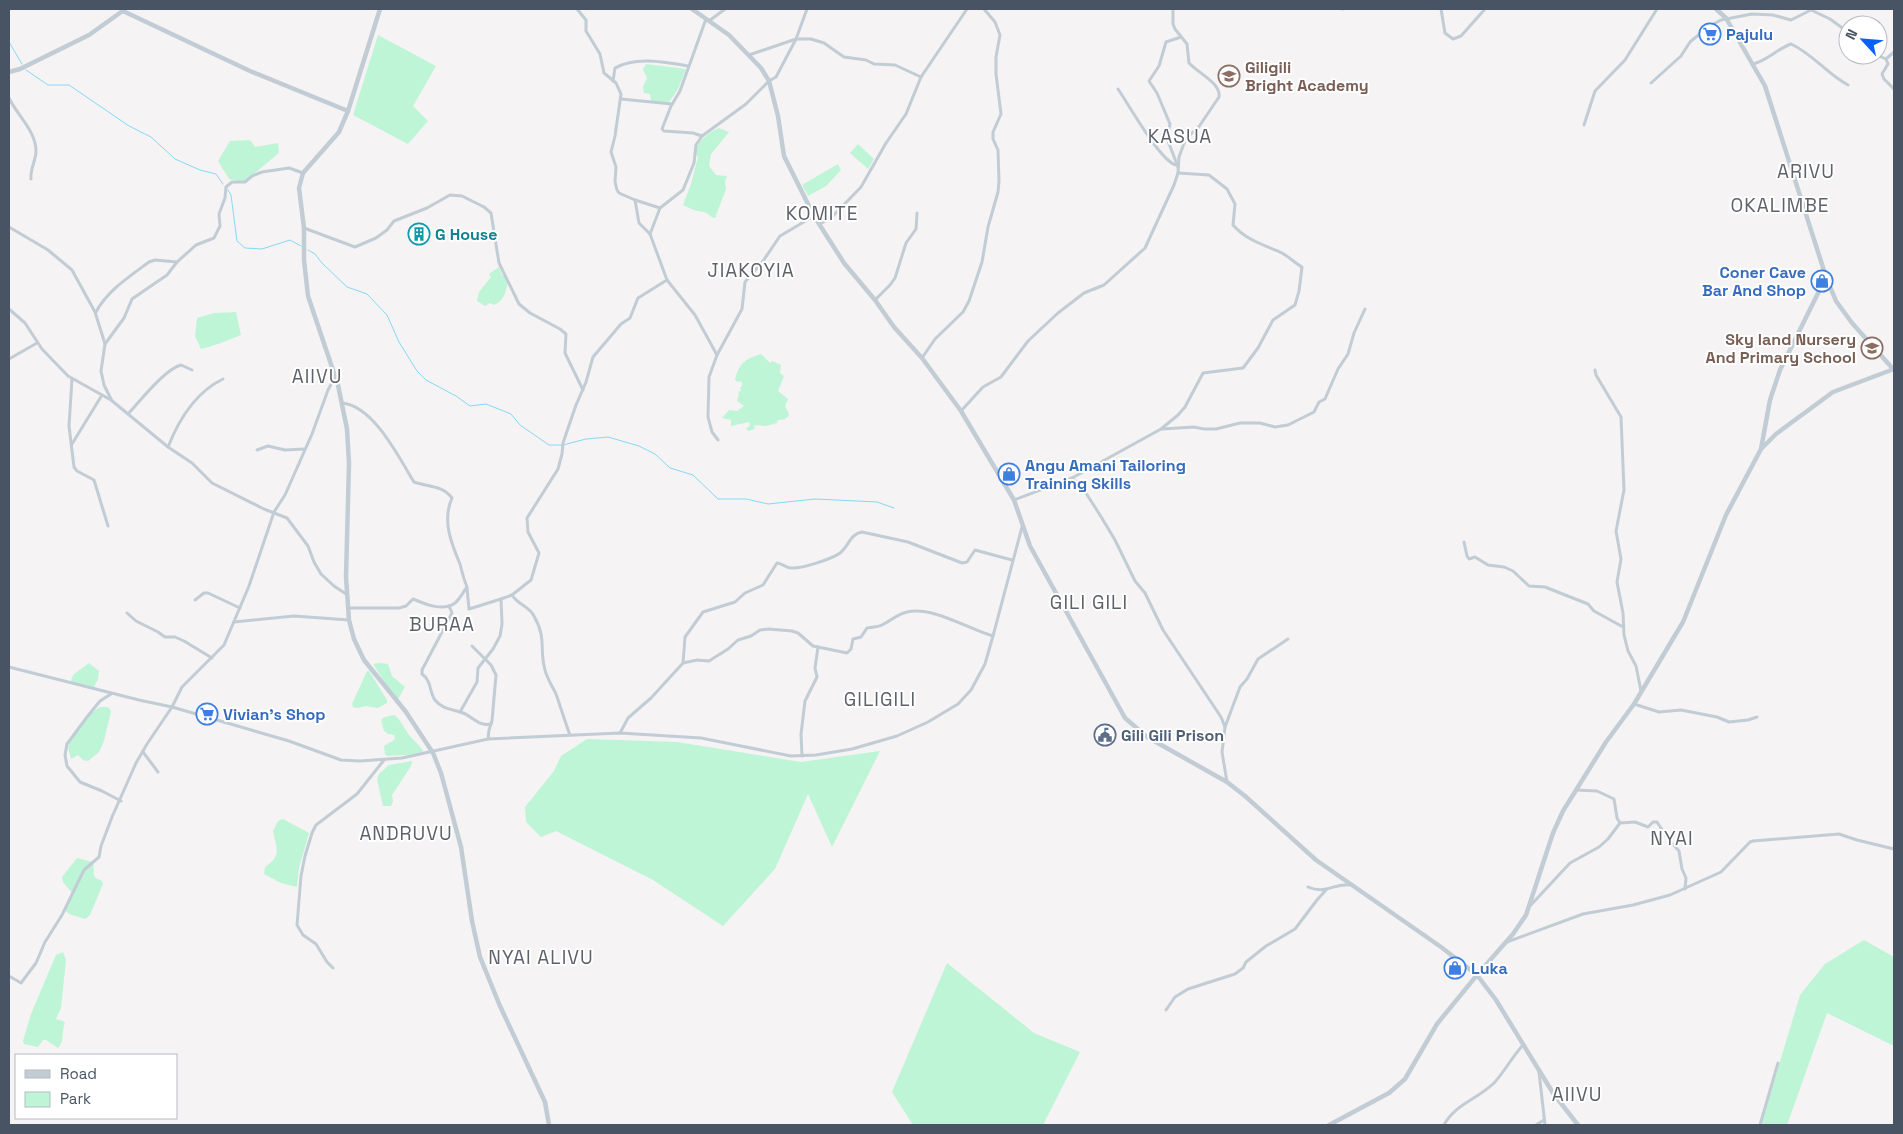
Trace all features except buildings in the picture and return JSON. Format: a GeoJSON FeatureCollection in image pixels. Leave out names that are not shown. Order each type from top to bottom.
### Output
{"type":"FeatureCollection","features":[{"type":"Feature","properties":{"kind":"street"},"geometry":{"type":"LineString","coordinates":[[380,9],[348,111],[339,132],[303,173],[299,193],[304,228],[304,260],[308,296],[335,377],[347,429],[349,463],[346,523],[346,594],[349,620],[354,639],[364,660],[406,712],[433,753],[441,773],[461,847],[472,921],[480,957],[500,1006],[545,1102],[549,1125]]}},
{"type":"Feature","properties":{"kind":"street"},"geometry":{"type":"LineString","coordinates":[[577,9],[586,20],[586,31],[600,54],[604,72],[619,89],[621,99],[611,155],[616,167],[615,182],[617,190],[619,193],[660,208]]}},
{"type":"Feature","properties":{"kind":"street"},"geometry":{"type":"LineString","coordinates":[[692,9],[729,35],[761,68],[769,81],[778,116],[784,156],[814,216],[844,263],[875,300],[894,327],[922,358],[961,411],[1014,500],[1030,546],[1125,718],[1147,737],[1227,782],[1316,860],[1441,947],[1476,975],[1496,1000],[1539,1072],[1578,1125]]}},
{"type":"Feature","properties":{"kind":"street"},"geometry":{"type":"LineString","coordinates":[[702,136],[663,130],[707,20],[725,9]]}},
{"type":"Feature","properties":{"kind":"street"},"geometry":{"type":"LineString","coordinates":[[650,234],[660,208],[683,190],[694,163],[696,145],[702,136],[746,104],[769,81],[776,77],[796,39],[807,9]]}},
{"type":"Feature","properties":{"kind":"street"},"geometry":{"type":"LineString","coordinates":[[820,224],[832,217],[861,187],[886,143],[906,114],[921,77],[967,9]]}},
{"type":"Feature","properties":{"kind":"street"},"geometry":{"type":"LineString","coordinates":[[922,358],[935,339],[963,312],[969,301],[982,262],[988,227],[998,192],[998,150],[993,139],[993,132],[1001,114],[996,74],[996,57],[1000,35],[995,22],[984,9]]}},
{"type":"Feature","properties":{"kind":"street"},"geometry":{"type":"LineString","coordinates":[[1173,9],[1173,24],[1186,44],[1190,65],[1216,86],[1220,92],[1219,97],[1198,128],[1186,138],[1177,166]]}},
{"type":"Feature","properties":{"kind":"street"},"geometry":{"type":"LineString","coordinates":[[1441,9],[1445,33],[1453,39],[1460,36],[1485,9]]}},
{"type":"Feature","properties":{"kind":"street"},"geometry":{"type":"LineString","coordinates":[[1584,125],[1595,91],[1625,60],[1657,9]]}},
{"type":"Feature","properties":{"kind":"street"},"geometry":{"type":"LineString","coordinates":[[1716,9],[1726,18],[1753,64],[1766,91],[1826,277],[1836,301],[1852,323],[1894,369],[1833,392],[1776,434],[1760,449]]}},
{"type":"Feature","properties":{"kind":"street"},"geometry":{"type":"LineString","coordinates":[[9,72],[20,69],[90,35],[124,10],[250,71],[348,111]]}},
{"type":"Feature","properties":{"kind":"street"},"geometry":{"type":"LineString","coordinates":[[1651,83],[1681,56],[1690,42],[1708,27],[1726,18],[1752,14],[1773,15],[1791,20],[1811,10],[1838,25]]}},
{"type":"Feature","properties":{"kind":"street"},"geometry":{"type":"LineString","coordinates":[[961,411],[983,387],[1001,377],[1028,341],[1058,313],[1084,293],[1104,285],[1145,248],[1162,214],[1178,173],[1168,141],[1170,124],[1150,81],[1159,66],[1166,42],[1180,37]]}},
{"type":"Feature","properties":{"kind":"street"},"geometry":{"type":"LineString","coordinates":[[749,55],[796,39],[815,40],[832,48],[844,57],[866,60],[874,64],[895,66],[921,77]]}},
{"type":"Feature","properties":{"kind":"street"},"geometry":{"type":"LineString","coordinates":[[1753,64],[1766,60],[1791,44],[1821,65],[1825,71],[1835,75],[1848,85]]}},
{"type":"Feature","properties":{"kind":"street"},"geometry":{"type":"LineString","coordinates":[[613,81],[615,68],[626,64],[651,61],[688,66]]}},
{"type":"Feature","properties":{"kind":"street"},"geometry":{"type":"LineString","coordinates":[[1887,65],[1882,74],[1884,79],[1894,89]]}},
{"type":"Feature","properties":{"kind":"street"},"geometry":{"type":"LineString","coordinates":[[1118,89],[1155,146],[1169,162],[1177,166]]}},
{"type":"Feature","properties":{"kind":"street"},"geometry":{"type":"LineString","coordinates":[[9,98],[23,118],[35,146],[35,155],[30,171],[31,179]]}},
{"type":"Feature","properties":{"kind":"street"},"geometry":{"type":"LineString","coordinates":[[621,99],[673,104]]}},
{"type":"Feature","properties":{"kind":"street"},"geometry":{"type":"LineString","coordinates":[[105,344],[124,318],[132,298],[167,275],[177,262],[196,245],[214,238],[220,226],[219,214],[225,198],[226,187],[229,183],[244,182],[257,174],[286,168],[293,168],[303,173]]}},
{"type":"Feature","properties":{"kind":"street"},"geometry":{"type":"LineString","coordinates":[[1014,500],[1072,478],[1161,429],[1185,407],[1203,373],[1240,369],[1246,365],[1251,355],[1258,348],[1273,320],[1294,305],[1299,291],[1302,267],[1282,254],[1251,240],[1240,232],[1234,225],[1235,204],[1230,191],[1209,174],[1178,173]]}},
{"type":"Feature","properties":{"kind":"street"},"geometry":{"type":"LineString","coordinates":[[304,228],[355,248],[376,238],[387,230],[394,221],[427,208],[450,195],[462,196],[484,207],[490,213],[494,226],[495,246],[502,273],[518,304],[566,334],[565,353],[583,391]]}},
{"type":"Feature","properties":{"kind":"street"},"geometry":{"type":"LineString","coordinates":[[636,200],[639,223],[650,234],[667,280],[695,315],[717,355]]}},
{"type":"Feature","properties":{"kind":"street"},"geometry":{"type":"LineString","coordinates":[[875,300],[890,285],[894,278],[904,250],[916,229],[917,213]]}},
{"type":"Feature","properties":{"kind":"street"},"geometry":{"type":"LineString","coordinates":[[718,440],[711,428],[708,406],[709,377],[717,355],[742,309],[747,277],[763,262],[780,236],[814,216]]}},
{"type":"Feature","properties":{"kind":"street"},"geometry":{"type":"LineString","coordinates":[[9,227],[48,250],[72,270],[95,312],[105,344],[102,371],[104,385],[111,400]]}},
{"type":"Feature","properties":{"kind":"street"},"geometry":{"type":"LineString","coordinates":[[95,312],[116,288],[149,262],[177,262]]}},
{"type":"Feature","properties":{"kind":"street"},"geometry":{"type":"LineString","coordinates":[[1329,1125],[1389,1093],[1405,1079],[1438,1024],[1476,975],[1521,923],[1530,906],[1553,834],[1563,811],[1606,742],[1634,704],[1683,622],[1726,515],[1760,449],[1770,400],[1780,370],[1826,277]]}},
{"type":"Feature","properties":{"kind":"street"},"geometry":{"type":"LineString","coordinates":[[342,403],[357,408],[371,419],[398,454],[414,482],[436,487],[446,492],[452,498],[448,507],[447,520],[454,550],[467,588],[469,608],[512,596],[531,580],[539,553],[528,532],[527,518],[558,469],[563,443],[576,405],[583,391],[593,357],[621,324],[630,318],[638,298],[667,280]]}},
{"type":"Feature","properties":{"kind":"street"},"geometry":{"type":"LineString","coordinates":[[9,309],[25,323],[37,343],[48,356],[72,378],[111,400],[168,447],[192,463],[212,483],[290,521],[308,546],[316,568],[346,594]]}},
{"type":"Feature","properties":{"kind":"street"},"geometry":{"type":"LineString","coordinates":[[1161,429],[1194,427],[1216,429],[1240,423],[1260,423],[1275,427],[1288,425],[1305,418],[1314,412],[1319,402],[1325,399],[1338,369],[1348,354],[1354,333],[1365,309]]}},
{"type":"Feature","properties":{"kind":"street"},"geometry":{"type":"LineString","coordinates":[[9,359],[37,343]]}},
{"type":"Feature","properties":{"kind":"street"},"geometry":{"type":"LineString","coordinates":[[128,414],[153,386],[174,368],[181,365],[192,370]]}},
{"type":"Feature","properties":{"kind":"street"},"geometry":{"type":"LineString","coordinates":[[1596,370],[1596,375],[1621,417],[1624,490],[1616,531],[1621,559],[1617,582],[1628,651],[1636,666],[1641,691]]}},
{"type":"Feature","properties":{"kind":"street"},"geometry":{"type":"LineString","coordinates":[[9,976],[22,983],[36,964],[45,942],[62,915],[83,873],[100,856],[101,846],[143,752],[186,683],[224,645],[249,586],[274,512],[283,500],[335,377]]}},
{"type":"Feature","properties":{"kind":"street"},"geometry":{"type":"LineString","coordinates":[[72,378],[69,418],[74,467],[76,471],[94,480],[108,526]]}},
{"type":"Feature","properties":{"kind":"street"},"geometry":{"type":"LineString","coordinates":[[168,447],[176,430],[194,402],[210,385],[224,379]]}},
{"type":"Feature","properties":{"kind":"street"},"geometry":{"type":"LineString","coordinates":[[71,444],[102,395]]}},
{"type":"Feature","properties":{"kind":"street"},"geometry":{"type":"LineString","coordinates":[[257,450],[268,446],[284,450],[305,449]]}},
{"type":"Feature","properties":{"kind":"street"},"geometry":{"type":"LineString","coordinates":[[1072,478],[1082,487],[1100,515],[1163,630],[1214,705],[1225,728]]}},
{"type":"Feature","properties":{"kind":"street"},"geometry":{"type":"LineString","coordinates":[[9,667],[153,704],[172,706],[290,741],[334,758],[360,761],[384,760],[433,753],[488,740],[620,733],[702,738],[776,754],[816,756],[852,749],[897,736],[928,722],[958,704],[971,690],[978,679],[993,636],[1022,527]]}},
{"type":"Feature","properties":{"kind":"street"},"geometry":{"type":"LineString","coordinates":[[683,663],[685,637],[703,612],[735,602],[745,593],[763,585],[777,563],[792,568],[838,554],[857,533],[868,533],[908,542],[962,563],[967,562],[975,550],[1012,560]]}},
{"type":"Feature","properties":{"kind":"street"},"geometry":{"type":"LineString","coordinates":[[1464,542],[1469,559],[1475,557],[1488,565],[1504,567],[1513,571],[1529,586],[1544,587],[1588,604],[1594,611],[1623,627]]}},
{"type":"Feature","properties":{"kind":"street"},"geometry":{"type":"LineString","coordinates":[[348,608],[399,608],[406,606],[413,599],[433,606],[449,606],[456,603],[467,588]]}},
{"type":"Feature","properties":{"kind":"street"},"geometry":{"type":"LineString","coordinates":[[195,600],[201,595],[208,593],[240,608]]}},
{"type":"Feature","properties":{"kind":"street"},"geometry":{"type":"LineString","coordinates":[[512,596],[530,609],[539,626],[543,638],[545,672],[570,735]]}},
{"type":"Feature","properties":{"kind":"street"},"geometry":{"type":"LineString","coordinates":[[460,712],[477,682],[478,668],[495,647],[501,631],[501,599]]}},
{"type":"Feature","properties":{"kind":"street"},"geometry":{"type":"LineString","coordinates":[[449,606],[452,610],[450,618],[421,672],[428,681],[430,693],[437,702],[450,711],[460,712],[482,724],[491,724]]}},
{"type":"Feature","properties":{"kind":"street"},"geometry":{"type":"LineString","coordinates":[[620,733],[628,718],[651,698],[683,663],[697,660],[709,661],[728,649],[734,642],[760,630],[792,631],[798,633],[807,642],[818,647],[847,652],[851,649],[853,639],[861,637],[867,628],[881,626],[901,614],[923,611],[993,636]]}},
{"type":"Feature","properties":{"kind":"street"},"geometry":{"type":"LineString","coordinates":[[127,613],[136,621],[164,637],[175,637],[212,658]]}},
{"type":"Feature","properties":{"kind":"street"},"geometry":{"type":"LineString","coordinates":[[234,622],[294,616],[349,620]]}},
{"type":"Feature","properties":{"kind":"street"},"geometry":{"type":"LineString","coordinates":[[1227,782],[1222,752],[1225,728],[1240,687],[1247,679],[1258,659],[1288,640]]}},
{"type":"Feature","properties":{"kind":"street"},"geometry":{"type":"LineString","coordinates":[[472,646],[491,666],[496,675],[488,740]]}},
{"type":"Feature","properties":{"kind":"street"},"geometry":{"type":"LineString","coordinates":[[802,756],[801,734],[805,701],[817,677],[815,668],[818,647]]}},
{"type":"Feature","properties":{"kind":"street"},"geometry":{"type":"LineString","coordinates":[[112,693],[94,707],[64,751],[68,766],[80,782],[121,801]]}},
{"type":"Feature","properties":{"kind":"street"},"geometry":{"type":"LineString","coordinates":[[1634,704],[1659,712],[1676,709],[1685,710],[1714,716],[1729,722],[1756,717]]}},
{"type":"Feature","properties":{"kind":"street"},"geometry":{"type":"LineString","coordinates":[[143,752],[158,772]]}},
{"type":"Feature","properties":{"kind":"street"},"geometry":{"type":"LineString","coordinates":[[333,968],[316,944],[303,935],[298,925],[301,876],[305,856],[316,825],[352,798],[384,760]]}},
{"type":"Feature","properties":{"kind":"street"},"geometry":{"type":"LineString","coordinates":[[1576,790],[1597,791],[1614,799],[1617,818],[1620,823]]}},
{"type":"Feature","properties":{"kind":"street"},"geometry":{"type":"LineString","coordinates":[[1530,906],[1570,863],[1599,847],[1608,839],[1620,823],[1635,822],[1648,826],[1653,822],[1657,822],[1669,840],[1679,850],[1682,869],[1686,878],[1685,889]]}},
{"type":"Feature","properties":{"kind":"street"},"geometry":{"type":"LineString","coordinates":[[1504,943],[1583,914],[1651,901],[1685,889],[1726,869],[1748,844],[1753,841],[1839,834],[1894,849]]}},
{"type":"Feature","properties":{"kind":"street"},"geometry":{"type":"LineString","coordinates":[[1166,1010],[1175,997],[1188,989],[1235,974],[1252,957],[1295,929],[1316,900],[1326,890],[1338,885],[1351,885]]}},
{"type":"Feature","properties":{"kind":"street"},"geometry":{"type":"LineString","coordinates":[[1308,887],[1314,890],[1326,890]]}},
{"type":"Feature","properties":{"kind":"street"},"geometry":{"type":"LineString","coordinates":[[1444,1125],[1451,1113],[1496,1081],[1523,1045]]}},
{"type":"Feature","properties":{"kind":"street"},"geometry":{"type":"LineString","coordinates":[[1760,1125],[1778,1063]]}},
{"type":"Feature","properties":{"kind":"street"},"geometry":{"type":"LineString","coordinates":[[1539,1072],[1545,1125]]}},
{"type":"Feature","properties":{"kind":"street"},"geometry":{"type":"LineString","coordinates":[[1536,1125],[1544,1120]]}},
{"type":"Feature","properties":{"kind":"green space"},"geometry":{"type":"Polygon","coordinates":[[[378,35],[436,66],[413,106],[428,121],[408,144],[353,115],[378,35]]]}},
{"type":"Feature","properties":{"kind":"green space"},"geometry":{"type":"Polygon","coordinates":[[[646,64],[686,69],[678,89],[669,102],[651,102],[650,94],[644,93],[643,87],[647,78],[643,69],[646,64]]]}},
{"type":"Feature","properties":{"kind":"green space"},"geometry":{"type":"Polygon","coordinates":[[[719,128],[729,132],[711,154],[709,166],[716,175],[727,176],[725,182],[726,189],[715,218],[683,205],[698,157],[695,153],[696,149],[704,138],[719,128]]]}},
{"type":"Feature","properties":{"kind":"green space"},"geometry":{"type":"Polygon","coordinates":[[[250,140],[255,147],[278,143],[279,153],[244,182],[229,179],[218,161],[230,141],[250,140]]]}},
{"type":"Feature","properties":{"kind":"green space"},"geometry":{"type":"Polygon","coordinates":[[[858,144],[874,159],[868,169],[850,153],[858,144]]]}},
{"type":"Feature","properties":{"kind":"green space"},"geometry":{"type":"Polygon","coordinates":[[[838,164],[841,170],[826,186],[808,196],[802,185],[838,164]]]}},
{"type":"Feature","properties":{"kind":"green space"},"geometry":{"type":"Polygon","coordinates":[[[499,267],[502,275],[508,277],[505,293],[498,303],[494,305],[490,303],[485,306],[477,301],[479,292],[491,277],[489,274],[499,267]]]}},
{"type":"Feature","properties":{"kind":"green space"},"geometry":{"type":"Polygon","coordinates":[[[236,312],[241,335],[201,349],[195,336],[197,318],[214,313],[236,312]]]}},
{"type":"Feature","properties":{"kind":"green space"},"geometry":{"type":"Polygon","coordinates":[[[761,354],[770,363],[772,361],[781,365],[780,373],[784,376],[778,391],[788,399],[785,406],[789,414],[788,417],[766,426],[755,425],[754,429],[749,431],[746,429],[750,425],[749,422],[731,426],[731,420],[722,418],[729,410],[737,411],[744,406],[737,401],[738,392],[741,391],[740,388],[743,384],[735,380],[739,369],[744,362],[761,354]]]}},
{"type":"Feature","properties":{"kind":"green space"},"geometry":{"type":"Polygon","coordinates":[[[89,663],[99,671],[94,687],[73,683],[71,681],[73,675],[89,663]]]}},
{"type":"Feature","properties":{"kind":"green space"},"geometry":{"type":"Polygon","coordinates":[[[373,664],[388,664],[392,676],[405,687],[397,701],[373,664]]]}},
{"type":"Feature","properties":{"kind":"green space"},"geometry":{"type":"Polygon","coordinates":[[[367,671],[369,671],[387,703],[378,708],[366,706],[353,707],[352,704],[367,671]]]}},
{"type":"Feature","properties":{"kind":"green space"},"geometry":{"type":"Polygon","coordinates":[[[100,707],[108,707],[111,711],[104,741],[99,752],[88,761],[83,760],[78,755],[71,759],[68,748],[69,743],[91,713],[100,707]]]}},
{"type":"Feature","properties":{"kind":"green space"},"geometry":{"type":"Polygon","coordinates":[[[394,715],[423,751],[422,754],[387,756],[385,754],[384,746],[395,738],[394,735],[384,731],[381,720],[394,715]]]}},
{"type":"Feature","properties":{"kind":"green space"},"geometry":{"type":"Polygon","coordinates":[[[587,739],[677,742],[801,762],[880,751],[832,847],[808,794],[775,869],[723,926],[653,880],[556,831],[541,837],[526,822],[525,807],[554,771],[561,756],[587,739]]]}},
{"type":"Feature","properties":{"kind":"green space"},"geometry":{"type":"Polygon","coordinates":[[[412,761],[411,766],[392,795],[393,801],[391,806],[383,806],[377,779],[379,774],[389,765],[412,761]]]}},
{"type":"Feature","properties":{"kind":"green space"},"geometry":{"type":"Polygon","coordinates":[[[283,819],[309,833],[299,868],[297,887],[281,883],[264,874],[265,867],[274,859],[277,851],[273,831],[278,821],[283,819]]]}},
{"type":"Feature","properties":{"kind":"green space"},"geometry":{"type":"Polygon","coordinates":[[[77,858],[93,862],[94,876],[102,881],[103,884],[90,915],[85,919],[69,914],[65,910],[72,893],[63,882],[62,877],[77,858]]]}},
{"type":"Feature","properties":{"kind":"green space"},"geometry":{"type":"Polygon","coordinates":[[[1864,940],[1894,957],[1894,1046],[1827,1013],[1787,1125],[1761,1125],[1800,995],[1825,964],[1864,940]]]}},
{"type":"Feature","properties":{"kind":"green space"},"geometry":{"type":"Polygon","coordinates":[[[63,952],[66,960],[61,1008],[56,1019],[65,1023],[60,1045],[58,1048],[46,1040],[43,1040],[38,1047],[24,1044],[23,1041],[31,1014],[56,955],[63,952]]]}},
{"type":"Feature","properties":{"kind":"green space"},"geometry":{"type":"Polygon","coordinates":[[[947,963],[1034,1033],[1080,1052],[1043,1125],[913,1125],[892,1092],[947,963]]]}},
{"type":"Feature","properties":{"kind":"waterway"},"geometry":{"type":"LineString","coordinates":[[9,42],[22,64]]}},
{"type":"Feature","properties":{"kind":"waterway"},"geometry":{"type":"LineString","coordinates":[[26,70],[48,85],[69,85],[129,126],[151,137],[175,159],[200,170],[216,174],[223,184]]}},
{"type":"Feature","properties":{"kind":"waterway"},"geometry":{"type":"LineString","coordinates":[[228,190],[231,195],[237,241],[245,248],[262,249],[290,240],[301,246]]}},
{"type":"Feature","properties":{"kind":"waterway"},"geometry":{"type":"LineString","coordinates":[[308,250],[315,254],[347,287],[367,294],[387,315],[399,342],[417,371],[426,380],[470,406],[486,404],[511,414],[520,425],[549,445],[563,445],[586,439],[608,437],[639,446],[655,454],[670,468],[693,475],[718,499],[746,499],[768,504],[815,499],[877,502],[894,508]]}},
{"type":"Feature","properties":{"kind":"place","name":"Pajulu"},"geometry":{"type":"Point","coordinates":[1710,34]}},
{"type":"Feature","properties":{"kind":"place","name":"Giligili Bright Academy"},"geometry":{"type":"Point","coordinates":[1229,76]}},
{"type":"Feature","properties":{"kind":"place","name":"G House"},"geometry":{"type":"Point","coordinates":[419,234]}},
{"type":"Feature","properties":{"kind":"place","name":"Coner Cave Bar And Shop"},"geometry":{"type":"Point","coordinates":[1822,281]}},
{"type":"Feature","properties":{"kind":"place","name":"Sky land Nursery And Primary School"},"geometry":{"type":"Point","coordinates":[1872,348]}},
{"type":"Feature","properties":{"kind":"place","name":"Angu Amani Tailoring Training Skills"},"geometry":{"type":"Point","coordinates":[1009,474]}},
{"type":"Feature","properties":{"kind":"place","name":"Vivian's Shop"},"geometry":{"type":"Point","coordinates":[207,714]}},
{"type":"Feature","properties":{"kind":"place","name":"Gili Gili Prison"},"geometry":{"type":"Point","coordinates":[1105,735]}},
{"type":"Feature","properties":{"kind":"place","name":"Luka"},"geometry":{"type":"Point","coordinates":[1455,968]}},
{"type":"Feature","properties":{"kind":"district","name":"KASUA"},"geometry":{"type":"Point","coordinates":[1180,136]}},
{"type":"Feature","properties":{"kind":"district","name":"ARIVU"},"geometry":{"type":"Point","coordinates":[1806,171]}},
{"type":"Feature","properties":{"kind":"district","name":"OKALIMBE"},"geometry":{"type":"Point","coordinates":[1780,205]}},
{"type":"Feature","properties":{"kind":"district","name":"KOMITE"},"geometry":{"type":"Point","coordinates":[822,213]}},
{"type":"Feature","properties":{"kind":"district","name":"JIAKOYIA"},"geometry":{"type":"Point","coordinates":[751,270]}},
{"type":"Feature","properties":{"kind":"district","name":"AIIVU"},"geometry":{"type":"Point","coordinates":[317,376]}},
{"type":"Feature","properties":{"kind":"district","name":"GILI GILI"},"geometry":{"type":"Point","coordinates":[1089,602]}},
{"type":"Feature","properties":{"kind":"district","name":"BURAA"},"geometry":{"type":"Point","coordinates":[442,624]}},
{"type":"Feature","properties":{"kind":"district","name":"GILIGILI"},"geometry":{"type":"Point","coordinates":[880,699]}},
{"type":"Feature","properties":{"kind":"district","name":"ANDRUVU"},"geometry":{"type":"Point","coordinates":[406,833]}},
{"type":"Feature","properties":{"kind":"district","name":"NYAI"},"geometry":{"type":"Point","coordinates":[1672,838]}},
{"type":"Feature","properties":{"kind":"district","name":"NYAI ALIVU"},"geometry":{"type":"Point","coordinates":[541,957]}},
{"type":"Feature","properties":{"kind":"district","name":"AIIVU"},"geometry":{"type":"Point","coordinates":[1577,1094]}}]}
